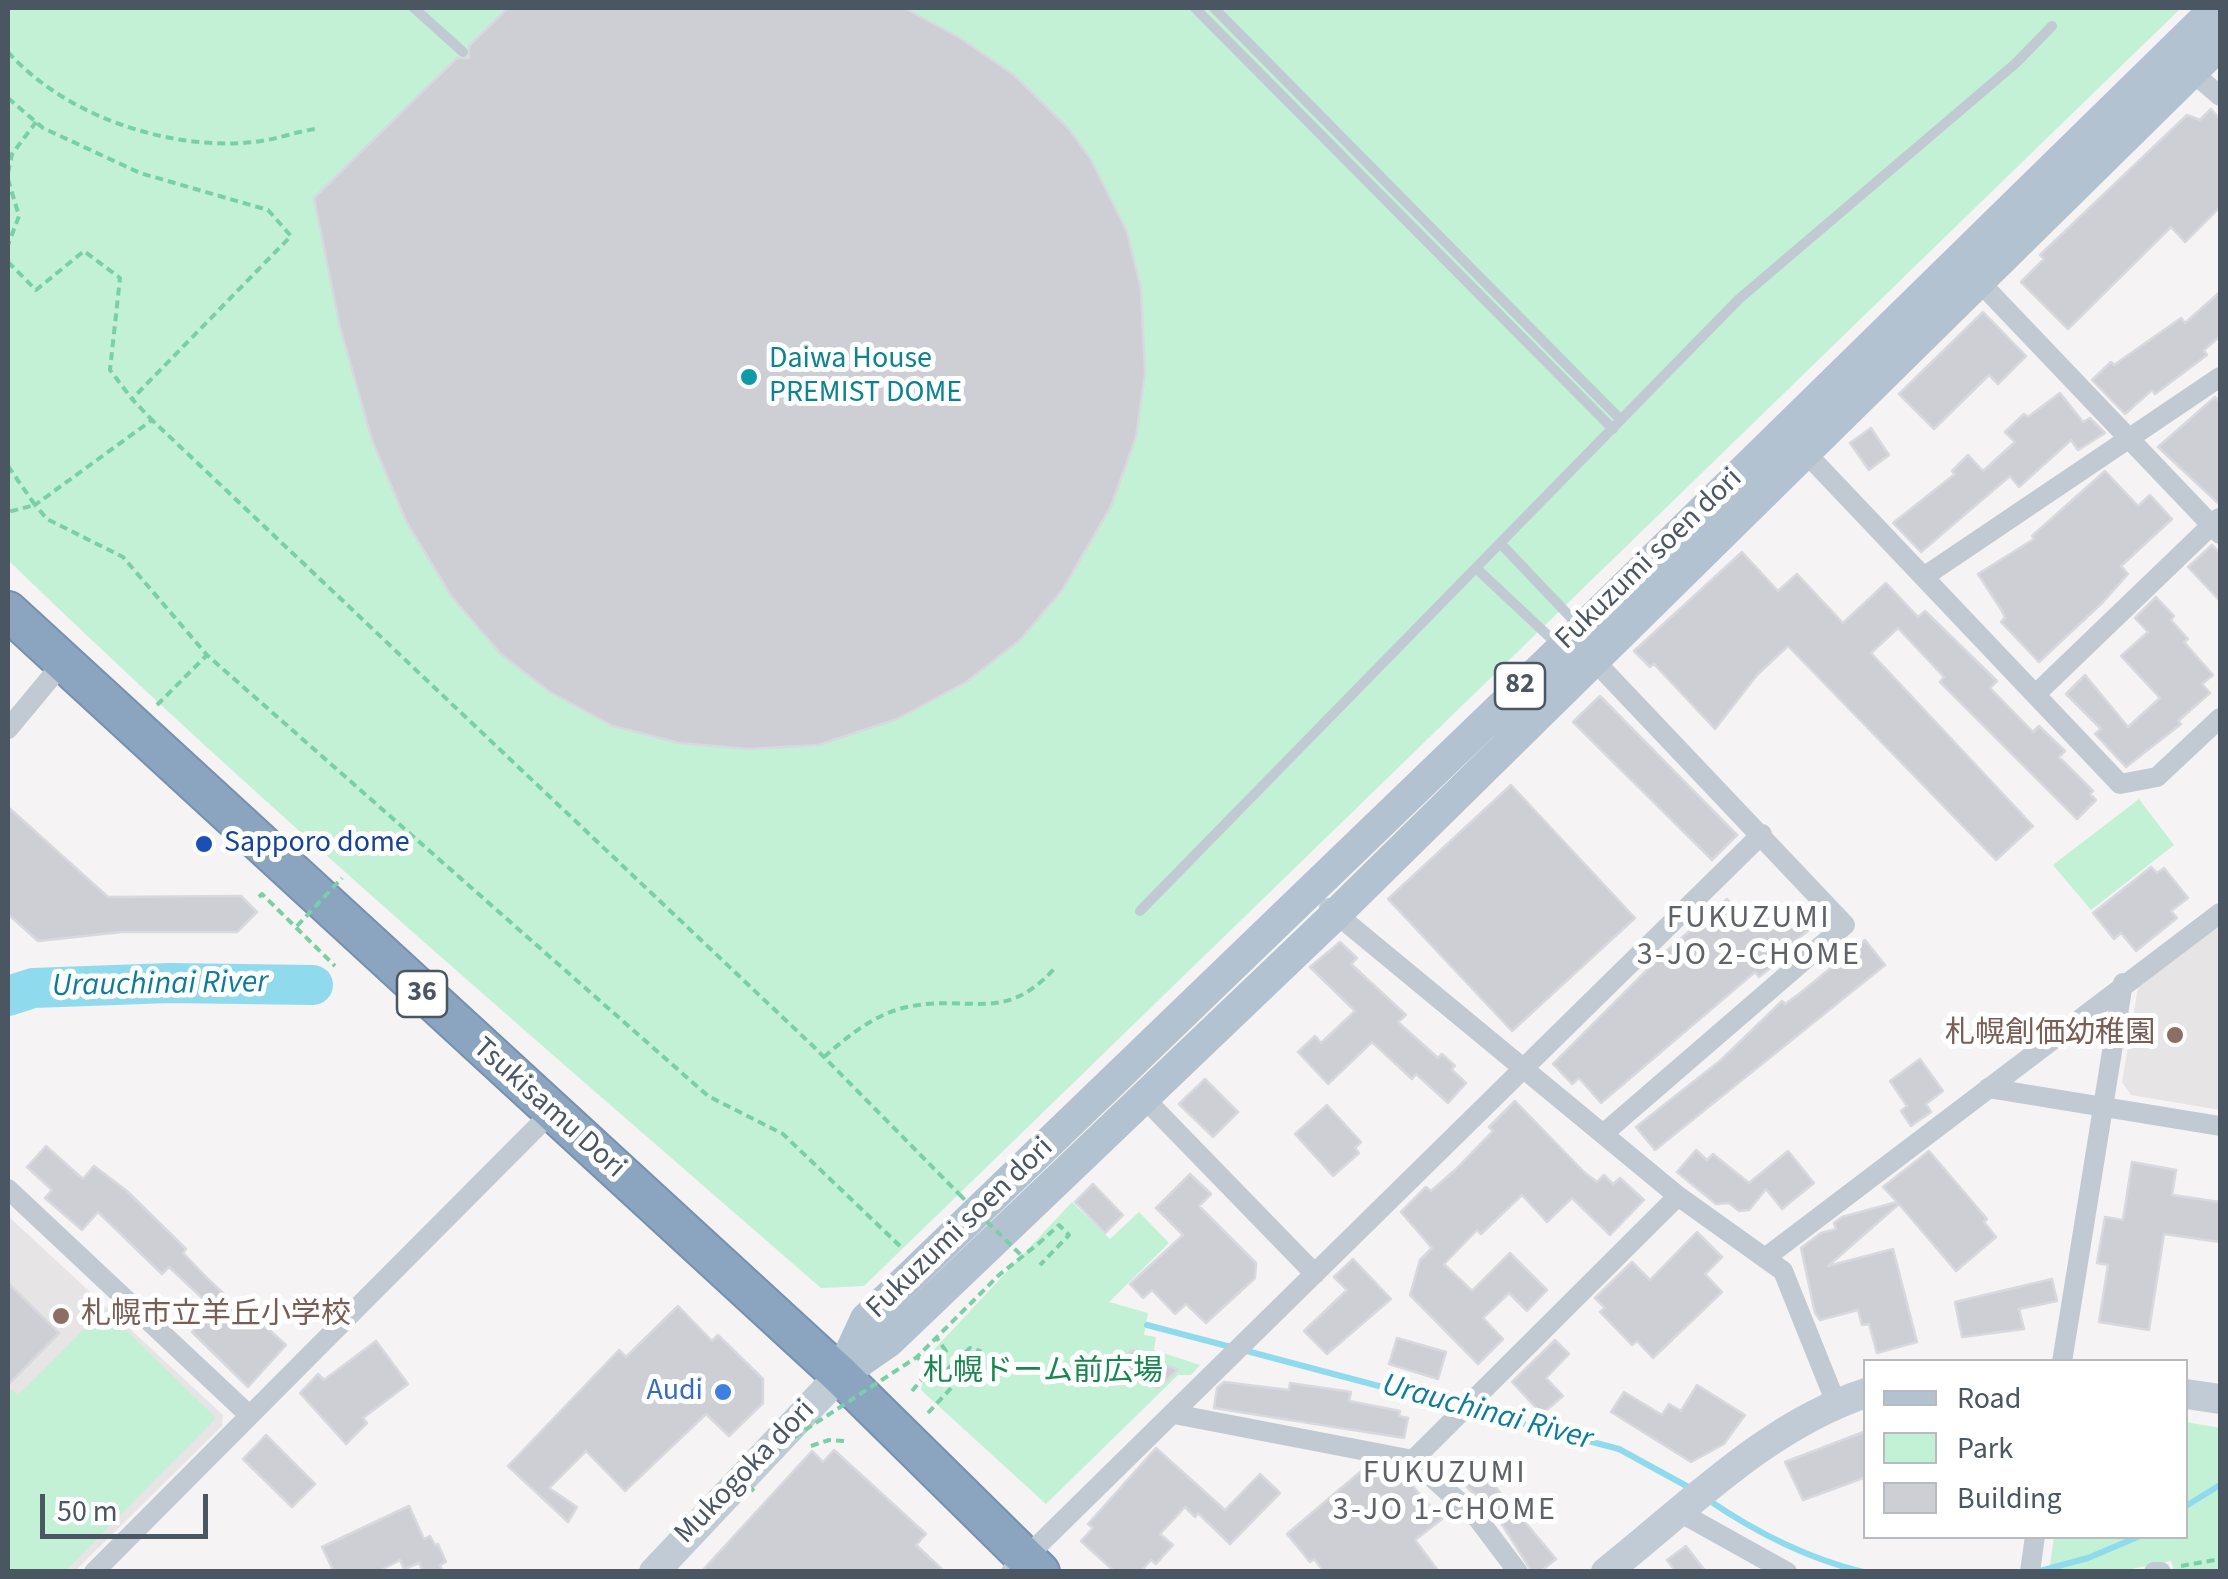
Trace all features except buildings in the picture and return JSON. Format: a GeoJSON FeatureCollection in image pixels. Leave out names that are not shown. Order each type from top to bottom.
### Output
{"type":"FeatureCollection","features":[{"type":"Feature","properties":{"kind":"highway","name":"Tsukisamu Dori"},"geometry":{"type":"LineString","coordinates":[[8,611],[840,1375],[1025,1567]]}},
{"type":"Feature","properties":{"kind":"main road","name":"Fukuzumi soen dori"},"geometry":{"type":"LineString","coordinates":[[840,1375],[889,1341],[1336,914],[1576,643],[1806,452],[1968,270],[2216,8]]}},
{"type":"Feature","properties":{"kind":"main road","name":"Fukuzumi soen dori"},"geometry":{"type":"LineString","coordinates":[[840,1375],[866,1319],[1310,891],[1968,270],[2220,44]]}},
{"type":"Feature","properties":{"kind":"street"},"geometry":{"type":"LineString","coordinates":[[2192,72],[2220,96]]}},
{"type":"Feature","properties":{"kind":"street"},"geometry":{"type":"LineString","coordinates":[[1968,270],[2128,438],[2218,525],[2037,693]]}},
{"type":"Feature","properties":{"kind":"street"},"geometry":{"type":"LineString","coordinates":[[1924,576],[2220,376]]}},
{"type":"Feature","properties":{"kind":"street"},"geometry":{"type":"LineString","coordinates":[[1806,452],[2120,784],[2156,777],[2220,718]]}},
{"type":"Feature","properties":{"kind":"street"},"geometry":{"type":"LineString","coordinates":[[1576,643],[1845,925],[1603,1134]]}},
{"type":"Feature","properties":{"kind":"street"},"geometry":{"type":"LineString","coordinates":[[8,729],[62,664]]}},
{"type":"Feature","properties":{"kind":"street"},"geometry":{"type":"LineString","coordinates":[[1025,1567],[1254,1333],[1762,834]]}},
{"type":"Feature","properties":{"kind":"street"},"geometry":{"type":"LineString","coordinates":[[1310,891],[1678,1196],[1783,1271],[1836,1403]]}},
{"type":"Feature","properties":{"kind":"street"},"geometry":{"type":"LineString","coordinates":[[1765,1258],[2220,913]]}},
{"type":"Feature","properties":{"kind":"street"},"geometry":{"type":"LineString","coordinates":[[2062,1359],[2123,983]]}},
{"type":"Feature","properties":{"kind":"street"},"geometry":{"type":"LineString","coordinates":[[1988,1088],[2220,1126]]}},
{"type":"Feature","properties":{"kind":"street"},"geometry":{"type":"LineString","coordinates":[[1143,1097],[1314,1274]]}},
{"type":"Feature","properties":{"kind":"street"},"geometry":{"type":"LineString","coordinates":[[94,1572],[552,1112]]}},
{"type":"Feature","properties":{"kind":"street"},"geometry":{"type":"LineString","coordinates":[[8,1189],[248,1415]]}},
{"type":"Feature","properties":{"kind":"street"},"geometry":{"type":"LineString","coordinates":[[1413,1460],[1476,1392],[1678,1196]]}},
{"type":"Feature","properties":{"kind":"street","name":"Mukogoka dori"},"geometry":{"type":"LineString","coordinates":[[656,1571],[840,1375]]}},
{"type":"Feature","properties":{"kind":"street"},"geometry":{"type":"LineString","coordinates":[[1606,1572],[1750,1456],[1836,1403],[1863,1394]]}},
{"type":"Feature","properties":{"kind":"street"},"geometry":{"type":"LineString","coordinates":[[2188,1394],[2220,1399]]}},
{"type":"Feature","properties":{"kind":"street"},"geometry":{"type":"LineString","coordinates":[[1174,1414],[1413,1460],[1478,1519],[1518,1572]]}},
{"type":"Feature","properties":{"kind":"street"},"geometry":{"type":"LineString","coordinates":[[1687,1508],[1788,1572]]}},
{"type":"Feature","properties":{"kind":"lane"},"geometry":{"type":"LineString","coordinates":[[414,8],[463,52]]}},
{"type":"Feature","properties":{"kind":"lane"},"geometry":{"type":"LineString","coordinates":[[1195,8],[1617,425]]}},
{"type":"Feature","properties":{"kind":"lane"},"geometry":{"type":"LineString","coordinates":[[1214,8],[1617,425]]}},
{"type":"Feature","properties":{"kind":"lane"},"geometry":{"type":"LineString","coordinates":[[1140,911],[1739,299],[2016,63],[2052,26]]}},
{"type":"Feature","properties":{"kind":"lane"},"geometry":{"type":"LineString","coordinates":[[1501,544],[1576,643]]}},
{"type":"Feature","properties":{"kind":"lane"},"geometry":{"type":"LineString","coordinates":[[1477,569],[1576,643]]}},
{"type":"Feature","properties":{"kind":"path"},"geometry":{"type":"LineString","coordinates":[[8,52],[62,98],[153,134],[256,142],[315,129]]}},
{"type":"Feature","properties":{"kind":"path"},"geometry":{"type":"LineString","coordinates":[[8,98],[36,122],[140,173],[268,210],[291,236],[132,399]]}},
{"type":"Feature","properties":{"kind":"path"},"geometry":{"type":"LineString","coordinates":[[8,246],[19,216],[8,176],[10,153],[36,122]]}},
{"type":"Feature","properties":{"kind":"path"},"geometry":{"type":"LineString","coordinates":[[8,262],[36,290],[84,251],[120,278],[110,370],[132,399],[824,1057],[1022,1256]]}},
{"type":"Feature","properties":{"kind":"path"},"geometry":{"type":"LineString","coordinates":[[8,512],[35,506],[152,420]]}},
{"type":"Feature","properties":{"kind":"path"},"geometry":{"type":"LineString","coordinates":[[8,466],[47,519],[123,557],[207,656],[708,1096],[783,1134],[910,1256]]}},
{"type":"Feature","properties":{"kind":"path"},"geometry":{"type":"LineString","coordinates":[[156,706],[207,656]]}},
{"type":"Feature","properties":{"kind":"path"},"geometry":{"type":"LineString","coordinates":[[297,926],[342,878]]}},
{"type":"Feature","properties":{"kind":"path"},"geometry":{"type":"LineString","coordinates":[[260,897],[262,894],[297,926],[335,966]]}},
{"type":"Feature","properties":{"kind":"path"},"geometry":{"type":"LineString","coordinates":[[824,1057],[884,1014],[942,1002],[1013,1002],[1054,970]]}},
{"type":"Feature","properties":{"kind":"path"},"geometry":{"type":"LineString","coordinates":[[754,1491],[746,1484],[785,1442],[917,1357],[1059,1225],[1070,1236],[1040,1265]]}},
{"type":"Feature","properties":{"kind":"path"},"geometry":{"type":"LineString","coordinates":[[912,1391],[946,1351],[936,1338]]}},
{"type":"Feature","properties":{"kind":"path"},"geometry":{"type":"LineString","coordinates":[[917,1357],[938,1378],[970,1348],[977,1347],[979,1358],[928,1413]]}},
{"type":"Feature","properties":{"kind":"path"},"geometry":{"type":"LineString","coordinates":[[801,1455],[818,1442],[844,1441]]}},
{"type":"Feature","properties":{"kind":"path"},"geometry":{"type":"LineString","coordinates":[[2159,1571],[2220,1559]]}},
{"type":"Feature","properties":{"kind":"shaded area","name":"札幌創価幼稚園"},"geometry":{"type":"Polygon","coordinates":[[[2220,925],[2220,1110],[2131,1095],[2122,1082],[2138,988],[2220,925]]]}},
{"type":"Feature","properties":{"kind":"shaded area","name":"札幌市立羊丘小学校"},"geometry":{"type":"Polygon","coordinates":[[[8,1216],[223,1415],[222,1426],[75,1571],[8,1571],[8,1216]]]}},
{"type":"Feature","properties":{"kind":"green space"},"geometry":{"type":"Polygon","coordinates":[[[8,8],[2181,8],[864,1286],[821,1288],[308,839],[8,560],[8,8]]]}},
{"type":"Feature","properties":{"kind":"green space"},"geometry":{"type":"Polygon","coordinates":[[[2139,799],[2174,845],[2091,910],[2053,865],[2139,799]]]}},
{"type":"Feature","properties":{"kind":"green space","name":"札幌ドーム前広場"},"geometry":{"type":"Polygon","coordinates":[[[1072,1202],[1110,1239],[1139,1212],[1169,1243],[1109,1302],[1148,1313],[1144,1335],[1156,1337],[1154,1350],[1200,1365],[1191,1375],[1178,1375],[1046,1504],[921,1390],[927,1357],[1072,1202]]]}},
{"type":"Feature","properties":{"kind":"green space","name":"札幌市立羊丘小学校"},"geometry":{"type":"Polygon","coordinates":[[[104,1309],[216,1418],[65,1571],[8,1571],[8,1394],[12,1390],[18,1395],[104,1309]]]}},
{"type":"Feature","properties":{"kind":"green space"},"geometry":{"type":"Polygon","coordinates":[[[2188,1422],[2220,1428],[2220,1571],[2174,1571],[2171,1561],[2121,1571],[2049,1572],[2054,1539],[2188,1539],[2188,1422]]]}},
{"type":"Feature","properties":{"kind":"waterway","name":"Urauchinai River"},"geometry":{"type":"LineString","coordinates":[[8,996],[33,988],[170,983],[313,985]]}},
{"type":"Feature","properties":{"kind":"waterway","name":"Urauchinai River"},"geometry":{"type":"LineString","coordinates":[[1147,1325],[1231,1347]]}},
{"type":"Feature","properties":{"kind":"waterway","name":"Urauchinai River"},"geometry":{"type":"LineString","coordinates":[[1243,1350],[1458,1407]]}},
{"type":"Feature","properties":{"kind":"waterway","name":"Urauchinai River"},"geometry":{"type":"LineString","coordinates":[[1470,1410],[1619,1449],[1692,1489]]}},
{"type":"Feature","properties":{"kind":"waterway","name":"Urauchinai River"},"geometry":{"type":"LineString","coordinates":[[2188,1505],[2220,1485]]}},
{"type":"Feature","properties":{"kind":"waterway","name":"Urauchinai River"},"geometry":{"type":"LineString","coordinates":[[1707,1499],[1782,1543],[1863,1572]]}},
{"type":"Feature","properties":{"kind":"waterway","name":"Urauchinai River"},"geometry":{"type":"LineString","coordinates":[[2036,1572],[2088,1558],[2133,1539]]}},
{"type":"Feature","properties":{"kind":"place","name":"Daiwa House PREMIST DOME"},"geometry":{"type":"Point","coordinates":[749,377]}},
{"type":"Feature","properties":{"kind":"place","name":"Sapporo dome"},"geometry":{"type":"Point","coordinates":[204,844]}},
{"type":"Feature","properties":{"kind":"place","name":"札幌創価幼稚園"},"geometry":{"type":"Point","coordinates":[2175,1035]}},
{"type":"Feature","properties":{"kind":"place","name":"札幌市立羊丘小学校"},"geometry":{"type":"Point","coordinates":[61,1316]}},
{"type":"Feature","properties":{"kind":"place","name":"Audi"},"geometry":{"type":"Point","coordinates":[723,1392]}},
{"type":"Feature","properties":{"kind":"district","name":"FUKUZUMI 3-JO 2-CHOME"},"geometry":{"type":"Point","coordinates":[1749,938]}},
{"type":"Feature","properties":{"kind":"district","name":"FUKUZUMI 3-JO 1-CHOME"},"geometry":{"type":"Point","coordinates":[1445,1494]}}]}
